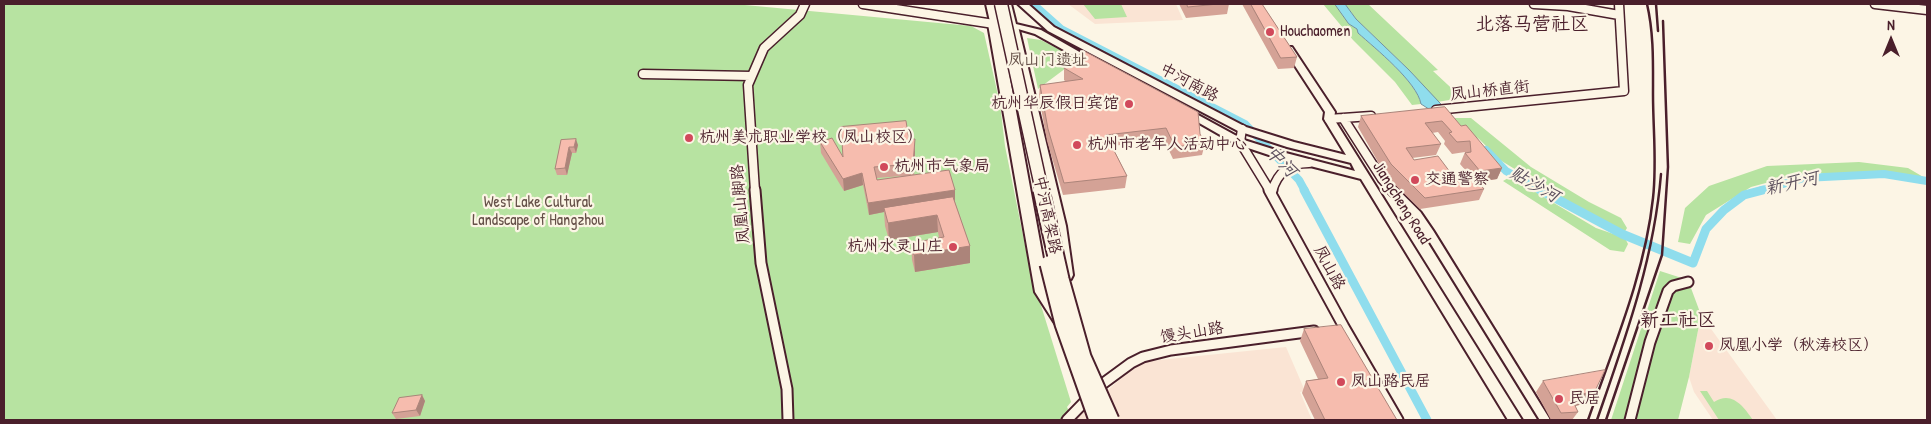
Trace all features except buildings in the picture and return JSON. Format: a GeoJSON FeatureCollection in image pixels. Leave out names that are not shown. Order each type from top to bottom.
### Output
{"type":"FeatureCollection","features":[{"type":"Feature","properties":{"kind":"highway","name":"中河高架路"},"geometry":{"type":"LineString","coordinates":[[996,4],[1051,278],[1073,358],[1098,420]]}},
{"type":"Feature","properties":{"kind":"highway","name":"中河高架路"},"geometry":{"type":"LineString","coordinates":[[1001,4],[1061,279],[1083,357],[1111,420]]}},
{"type":"Feature","properties":{"kind":"highway"},"geometry":{"type":"LineString","coordinates":[[994,24],[1042,292],[1064,327]]}},
{"type":"Feature","properties":{"kind":"highway"},"geometry":{"type":"LineString","coordinates":[[1012,26],[1059,226],[1068,289],[1068,303]]}},
{"type":"Feature","properties":{"kind":"main road"},"geometry":{"type":"LineString","coordinates":[[990,4],[994,24],[1012,26],[1025,24],[1051,29]]}},
{"type":"Feature","properties":{"kind":"main road"},"geometry":{"type":"LineString","coordinates":[[1007,4],[1012,26]]}},
{"type":"Feature","properties":{"kind":"main road","name":"中河南路"},"geometry":{"type":"LineString","coordinates":[[1022,4],[1051,29],[1244,130],[1291,145],[1356,161]]}},
{"type":"Feature","properties":{"kind":"main road","name":"中河南路"},"geometry":{"type":"LineString","coordinates":[[1012,26],[1038,32],[1145,90]]}},
{"type":"Feature","properties":{"kind":"main road","name":"Jiangcheng Road"},"geometry":{"type":"LineString","coordinates":[[1282,38],[1330,112],[1330,119],[1515,420]]}},
{"type":"Feature","properties":{"kind":"main road","name":"中河南路"},"geometry":{"type":"LineString","coordinates":[[1177,107],[1240,142],[1366,176]]}},
{"type":"Feature","properties":{"kind":"street","name":"凤凰山脚路"},"geometry":{"type":"LineString","coordinates":[[788,420],[787,389],[761,263],[748,89],[751,76],[764,48],[800,15],[805,4]]}},
{"type":"Feature","properties":{"kind":"street"},"geometry":{"type":"LineString","coordinates":[[862,4],[994,24]]}},
{"type":"Feature","properties":{"kind":"street"},"geometry":{"type":"LineString","coordinates":[[1534,4],[1568,6],[1620,15],[1619,4]]}},
{"type":"Feature","properties":{"kind":"street"},"geometry":{"type":"LineString","coordinates":[[1875,4],[1925,10]]}},
{"type":"Feature","properties":{"kind":"street","name":"凤山桥直街"},"geometry":{"type":"LineString","coordinates":[[1427,111],[1624,92],[1620,15]]}},
{"type":"Feature","properties":{"kind":"street"},"geometry":{"type":"LineString","coordinates":[[643,74],[751,76]]}},
{"type":"Feature","properties":{"kind":"street"},"geometry":{"type":"LineString","coordinates":[[1330,119],[1382,115]]}},
{"type":"Feature","properties":{"kind":"street"},"geometry":{"type":"LineString","coordinates":[[1343,118],[1382,179],[1417,215],[1426,228],[1545,420]]}},
{"type":"Feature","properties":{"kind":"street"},"geometry":{"type":"LineString","coordinates":[[1240,142],[1244,130]]}},
{"type":"Feature","properties":{"kind":"street","name":"凤山路"},"geometry":{"type":"LineString","coordinates":[[1240,142],[1271,193],[1335,328],[1398,420]]}},
{"type":"Feature","properties":{"kind":"street"},"geometry":{"type":"LineString","coordinates":[[1271,193],[1275,180],[1291,164],[1314,163]]}},
{"type":"Feature","properties":{"kind":"street"},"geometry":{"type":"LineString","coordinates":[[1630,420],[1650,342],[1668,291],[1673,286],[1688,282]]}},
{"type":"Feature","properties":{"kind":"street","name":"馒头山路"},"geometry":{"type":"LineString","coordinates":[[1067,420],[1101,385],[1131,363],[1143,357],[1171,350],[1335,328]]}},
{"type":"Feature","properties":{"kind":"shaded area"},"geometry":{"type":"Polygon","coordinates":[[[1068,4],[1176,4],[1183,20],[1095,24],[1068,4]]]}},
{"type":"Feature","properties":{"kind":"shaded area","name":"凤凰小学（秋涛校区）"},"geometry":{"type":"Polygon","coordinates":[[[1701,315],[1777,420],[1713,420],[1694,392],[1689,377],[1701,315]]]}},
{"type":"Feature","properties":{"kind":"shaded area"},"geometry":{"type":"Polygon","coordinates":[[[1286,347],[1305,391],[1300,392],[1312,420],[1073,420],[1140,362],[1286,347]]]}},
{"type":"Feature","properties":{"kind":"green space","name":"West Lake Cultural Landscape of Hangzhou"},"geometry":{"type":"Polygon","coordinates":[[[4,4],[734,4],[971,26],[984,33],[1000,104],[1005,146],[1030,270],[1071,402],[1067,407],[1073,420],[4,420],[4,4]]]}},
{"type":"Feature","properties":{"kind":"green space"},"geometry":{"type":"Polygon","coordinates":[[[1083,4],[1121,4],[1127,17],[1095,19],[1083,4]]]}},
{"type":"Feature","properties":{"kind":"green space"},"geometry":{"type":"Polygon","coordinates":[[[1323,4],[1335,4],[1349,24],[1357,29],[1358,33],[1404,76],[1418,95],[1421,104],[1412,105],[1395,82],[1353,40],[1323,4]]]}},
{"type":"Feature","properties":{"kind":"green space"},"geometry":{"type":"Polygon","coordinates":[[[1345,4],[1368,4],[1438,70],[1433,71],[1462,98],[1437,102],[1409,70],[1356,19],[1345,4]]]}},
{"type":"Feature","properties":{"kind":"green space","name":"凤山门遗址"},"geometry":{"type":"Polygon","coordinates":[[[1027,38],[1041,40],[1078,59],[1038,89],[1027,38]]]}},
{"type":"Feature","properties":{"kind":"green space"},"geometry":{"type":"Polygon","coordinates":[[[1454,118],[1471,118],[1531,167],[1589,202],[1621,218],[1627,228],[1624,233],[1575,206],[1500,160],[1454,118]]]}},
{"type":"Feature","properties":{"kind":"green space"},"geometry":{"type":"Polygon","coordinates":[[[1859,162],[1908,168],[1925,178],[1879,172],[1799,174],[1751,187],[1706,215],[1690,244],[1678,242],[1685,208],[1709,186],[1767,166],[1859,162]]]}},
{"type":"Feature","properties":{"kind":"green space"},"geometry":{"type":"Polygon","coordinates":[[[1510,177],[1596,228],[1625,238],[1628,244],[1624,252],[1610,250],[1503,181],[1510,177]]]}},
{"type":"Feature","properties":{"kind":"green space"},"geometry":{"type":"Polygon","coordinates":[[[1660,271],[1688,280],[1701,315],[1689,377],[1678,420],[1611,420],[1660,271]]]}},
{"type":"Feature","properties":{"kind":"green space"},"geometry":{"type":"Polygon","coordinates":[[[1700,391],[1707,391],[1714,402],[1726,398],[1732,399],[1746,410],[1753,420],[1719,420],[1700,391]]]}},
{"type":"Feature","properties":{"kind":"water"},"geometry":{"type":"Polygon","coordinates":[[[1335,4],[1345,4],[1356,19],[1409,70],[1454,118],[1446,120],[1421,104],[1418,95],[1404,76],[1358,33],[1357,29],[1349,24],[1335,4]]]}},
{"type":"Feature","properties":{"kind":"waterway","name":"中河"},"geometry":{"type":"LineString","coordinates":[[1033,4],[1061,29],[1245,124],[1299,180],[1305,191]]}},
{"type":"Feature","properties":{"kind":"waterway","name":"贴沙河"},"geometry":{"type":"LineString","coordinates":[[1486,150],[1506,171],[1542,191]]}},
{"type":"Feature","properties":{"kind":"waterway","name":"新开河"},"geometry":{"type":"LineString","coordinates":[[1759,191],[1804,178],[1884,174],[1927,181]]}},
{"type":"Feature","properties":{"kind":"waterway","name":"中河"},"geometry":{"type":"LineString","coordinates":[[1304,190],[1427,420]]}},
{"type":"Feature","properties":{"kind":"waterway","name":"贴沙河"},"geometry":{"type":"LineString","coordinates":[[1540,190],[1622,234],[1693,263],[1706,229],[1724,210],[1744,195],[1763,190]]}},
{"type":"Feature","properties":{"kind":"railway"},"geometry":{"type":"LineString","coordinates":[[1588,420],[1636,283],[1649,226],[1653,198],[1655,159],[1653,49],[1647,4]]}},
{"type":"Feature","properties":{"kind":"railway"},"geometry":{"type":"LineString","coordinates":[[1656,4],[1658,31]]}},
{"type":"Feature","properties":{"kind":"railway"},"geometry":{"type":"LineString","coordinates":[[1606,420],[1662,255],[1668,167],[1663,21]]}},
{"type":"Feature","properties":{"kind":"railway"},"geometry":{"type":"LineString","coordinates":[[1597,420],[1637,299],[1652,237],[1661,174]]}},
{"type":"Feature","properties":{"kind":"place","name":"Houchaomen"},"geometry":{"type":"Point","coordinates":[1270,32]}},
{"type":"Feature","properties":{"kind":"place","name":"杭州华辰假日宾馆"},"geometry":{"type":"Point","coordinates":[1129,104]}},
{"type":"Feature","properties":{"kind":"place","name":"杭州美术职业学校（凤山校区）"},"geometry":{"type":"Point","coordinates":[689,138]}},
{"type":"Feature","properties":{"kind":"place","name":"杭州市老年人活动中心"},"geometry":{"type":"Point","coordinates":[1077,145]}},
{"type":"Feature","properties":{"kind":"place","name":"杭州市气象局"},"geometry":{"type":"Point","coordinates":[884,167]}},
{"type":"Feature","properties":{"kind":"place","name":"交通警察"},"geometry":{"type":"Point","coordinates":[1415,180]}},
{"type":"Feature","properties":{"kind":"place","name":"杭州水灵山庄"},"geometry":{"type":"Point","coordinates":[953,247]}},
{"type":"Feature","properties":{"kind":"place","name":"凤凰小学（秋涛校区）"},"geometry":{"type":"Point","coordinates":[1709,346]}},
{"type":"Feature","properties":{"kind":"place","name":"凤山路民居"},"geometry":{"type":"Point","coordinates":[1341,382]}},
{"type":"Feature","properties":{"kind":"place","name":"民居"},"geometry":{"type":"Point","coordinates":[1559,399]}},
{"type":"Feature","properties":{"kind":"district","name":"北落马营社区"},"geometry":{"type":"Point","coordinates":[1532,25]}},
{"type":"Feature","properties":{"kind":"district","name":"新工社区"},"geometry":{"type":"Point","coordinates":[1678,321]}}]}
